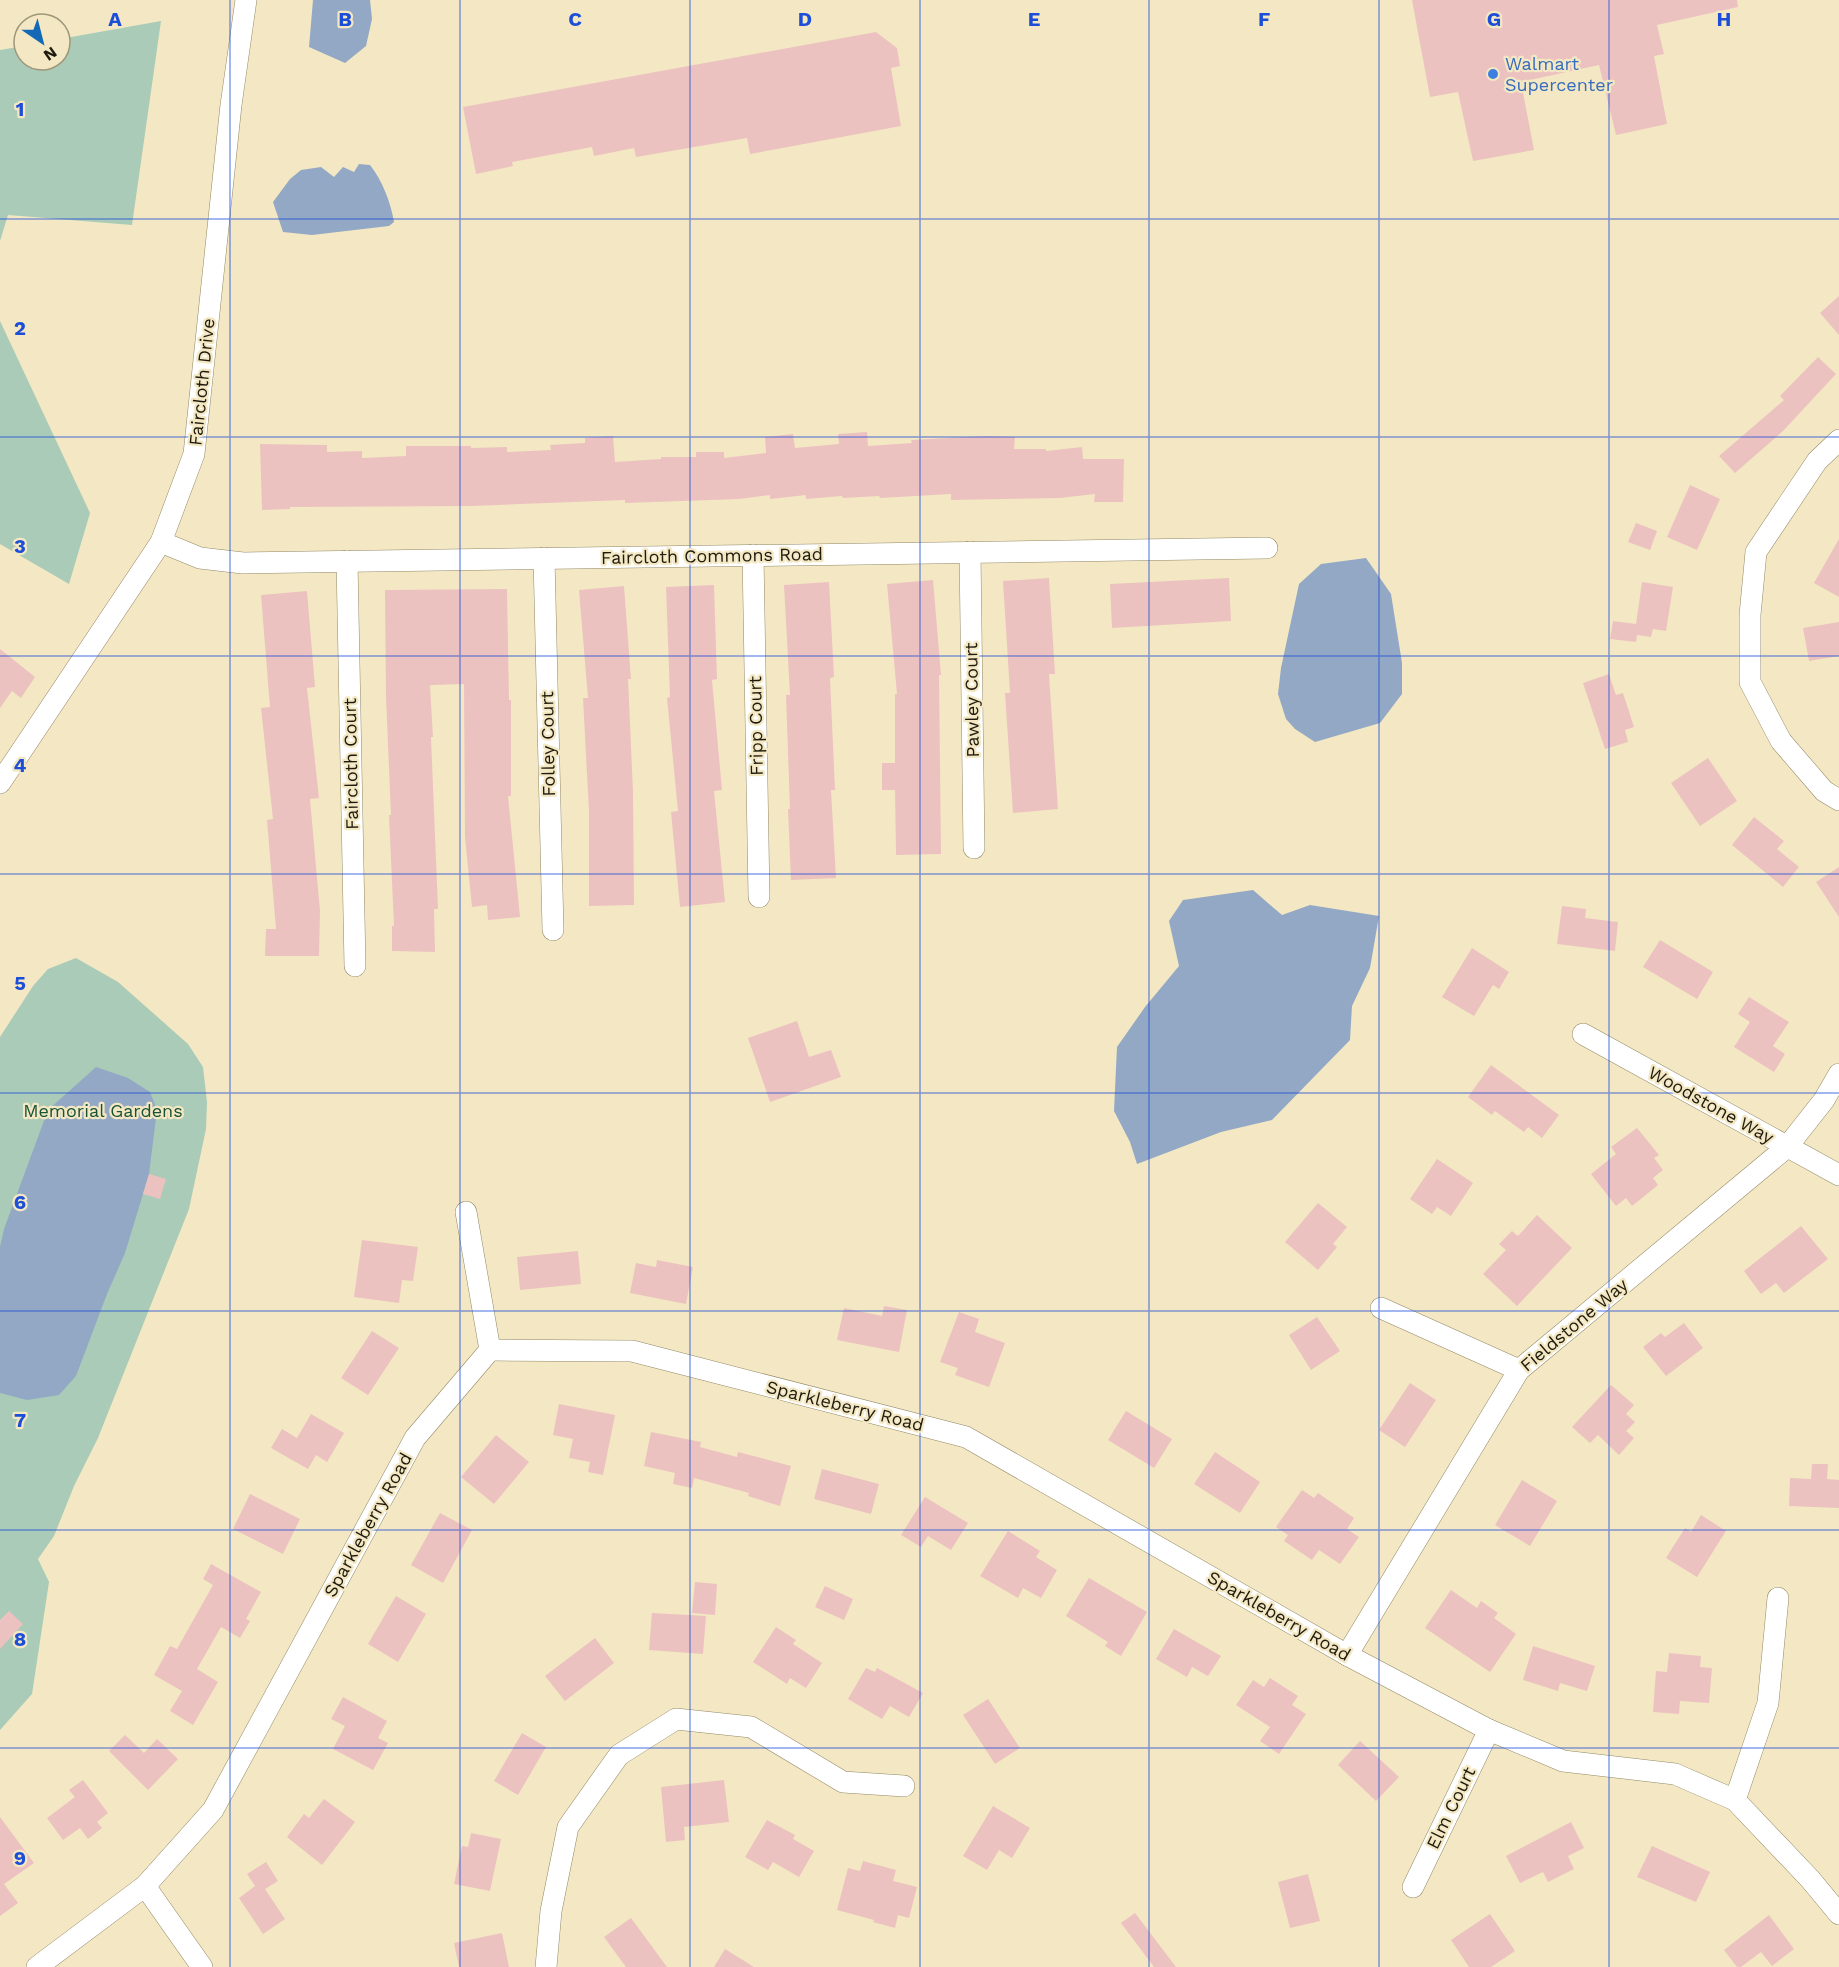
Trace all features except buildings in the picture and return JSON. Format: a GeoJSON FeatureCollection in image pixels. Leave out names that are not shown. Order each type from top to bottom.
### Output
{"type":"FeatureCollection","features":[{"type":"Feature","properties":{"kind":"street","name":"Faircloth Drive"},"geometry":{"type":"LineString","coordinates":[[0,783],[161,542],[194,454],[231,105],[246,0]]}},
{"type":"Feature","properties":{"kind":"street"},"geometry":{"type":"LineString","coordinates":[[1839,440],[1817,461],[1756,552],[1750,615],[1750,682],[1781,741],[1824,791],[1839,800]]}},
{"type":"Feature","properties":{"kind":"street","name":"Faircloth Commons Road"},"geometry":{"type":"LineString","coordinates":[[161,542],[200,558],[243,563],[1266,548]]}},
{"type":"Feature","properties":{"kind":"street","name":"Pawley Court"},"geometry":{"type":"LineString","coordinates":[[970,552],[974,848]]}},
{"type":"Feature","properties":{"kind":"street","name":"Fripp Court"},"geometry":{"type":"LineString","coordinates":[[753,555],[759,897]]}},
{"type":"Feature","properties":{"kind":"street","name":"Folley Court"},"geometry":{"type":"LineString","coordinates":[[544,558],[553,930]]}},
{"type":"Feature","properties":{"kind":"street","name":"Faircloth Court"},"geometry":{"type":"LineString","coordinates":[[347,561],[355,966]]}},
{"type":"Feature","properties":{"kind":"street","name":"Woodstone Way"},"geometry":{"type":"LineString","coordinates":[[1583,1034],[1839,1175]]}},
{"type":"Feature","properties":{"kind":"street","name":"Fieldstone Way"},"geometry":{"type":"LineString","coordinates":[[1347,1655],[1519,1370],[1787,1147],[1824,1100],[1839,1074]]}},
{"type":"Feature","properties":{"kind":"street"},"geometry":{"type":"LineString","coordinates":[[466,1212],[490,1350]]}},
{"type":"Feature","properties":{"kind":"street"},"geometry":{"type":"LineString","coordinates":[[1381,1308],[1519,1370]]}},
{"type":"Feature","properties":{"kind":"street","name":"Sparkleberry Road"},"geometry":{"type":"LineString","coordinates":[[37,1967],[145,1886],[213,1810],[415,1438],[490,1350],[632,1351],[966,1437],[1347,1655],[1489,1730],[1563,1761],[1675,1774],[1735,1800],[1810,1879],[1839,1914]]}},
{"type":"Feature","properties":{"kind":"street"},"geometry":{"type":"LineString","coordinates":[[1735,1800],[1768,1703],[1778,1598]]}},
{"type":"Feature","properties":{"kind":"street"},"geometry":{"type":"LineString","coordinates":[[546,1967],[551,1911],[568,1827],[619,1755],[676,1719],[751,1728],[843,1782],[904,1786]]}},
{"type":"Feature","properties":{"kind":"street","name":"Elm Court"},"geometry":{"type":"LineString","coordinates":[[1413,1887],[1489,1730]]}},
{"type":"Feature","properties":{"kind":"street"},"geometry":{"type":"LineString","coordinates":[[145,1886],[202,1967]]}},
{"type":"Feature","properties":{"kind":"green space"},"geometry":{"type":"Polygon","coordinates":[[[161,21],[132,225],[8,215],[0,241],[0,50],[12,48],[12,72],[72,72],[72,37],[161,21]]]}},
{"type":"Feature","properties":{"kind":"green space"},"geometry":{"type":"Polygon","coordinates":[[[0,321],[90,513],[69,584],[0,544],[0,321]]]}},
{"type":"Feature","properties":{"kind":"green space","name":"Memorial Gardens"},"geometry":{"type":"Polygon","coordinates":[[[76,958],[118,982],[188,1044],[203,1067],[207,1102],[206,1129],[189,1209],[98,1438],[74,1486],[54,1536],[38,1559],[49,1582],[32,1694],[0,1730],[0,1037],[33,986],[48,969],[76,958]]]}},
{"type":"Feature","properties":{"kind":"water"},"geometry":{"type":"Polygon","coordinates":[[[313,0],[370,0],[372,19],[366,46],[345,63],[309,47],[313,0]]]}},
{"type":"Feature","properties":{"kind":"water"},"geometry":{"type":"Polygon","coordinates":[[[359,164],[370,165],[378,178],[391,207],[394,222],[389,226],[312,235],[283,232],[273,202],[290,179],[301,170],[321,167],[334,177],[343,167],[354,172],[359,164]]]}},
{"type":"Feature","properties":{"kind":"water"},"geometry":{"type":"Polygon","coordinates":[[[1366,558],[1391,594],[1402,663],[1402,694],[1380,723],[1315,742],[1295,729],[1286,719],[1278,694],[1281,668],[1299,584],[1321,564],[1366,558]]]}},
{"type":"Feature","properties":{"kind":"water"},"geometry":{"type":"Polygon","coordinates":[[[1253,890],[1282,915],[1310,905],[1379,916],[1370,968],[1352,1006],[1350,1040],[1272,1120],[1221,1132],[1137,1164],[1130,1142],[1114,1111],[1117,1047],[1145,1007],[1179,966],[1169,921],[1183,900],[1253,890]]]}},
{"type":"Feature","properties":{"kind":"water"},"geometry":{"type":"Polygon","coordinates":[[[96,1067],[128,1078],[150,1092],[157,1110],[149,1174],[125,1253],[76,1376],[59,1395],[27,1400],[0,1393],[0,1247],[4,1229],[48,1110],[96,1067]]]}},
{"type":"Feature","properties":{"kind":"place","name":"Walmart Supercenter"},"geometry":{"type":"Point","coordinates":[1493,74]}}]}
